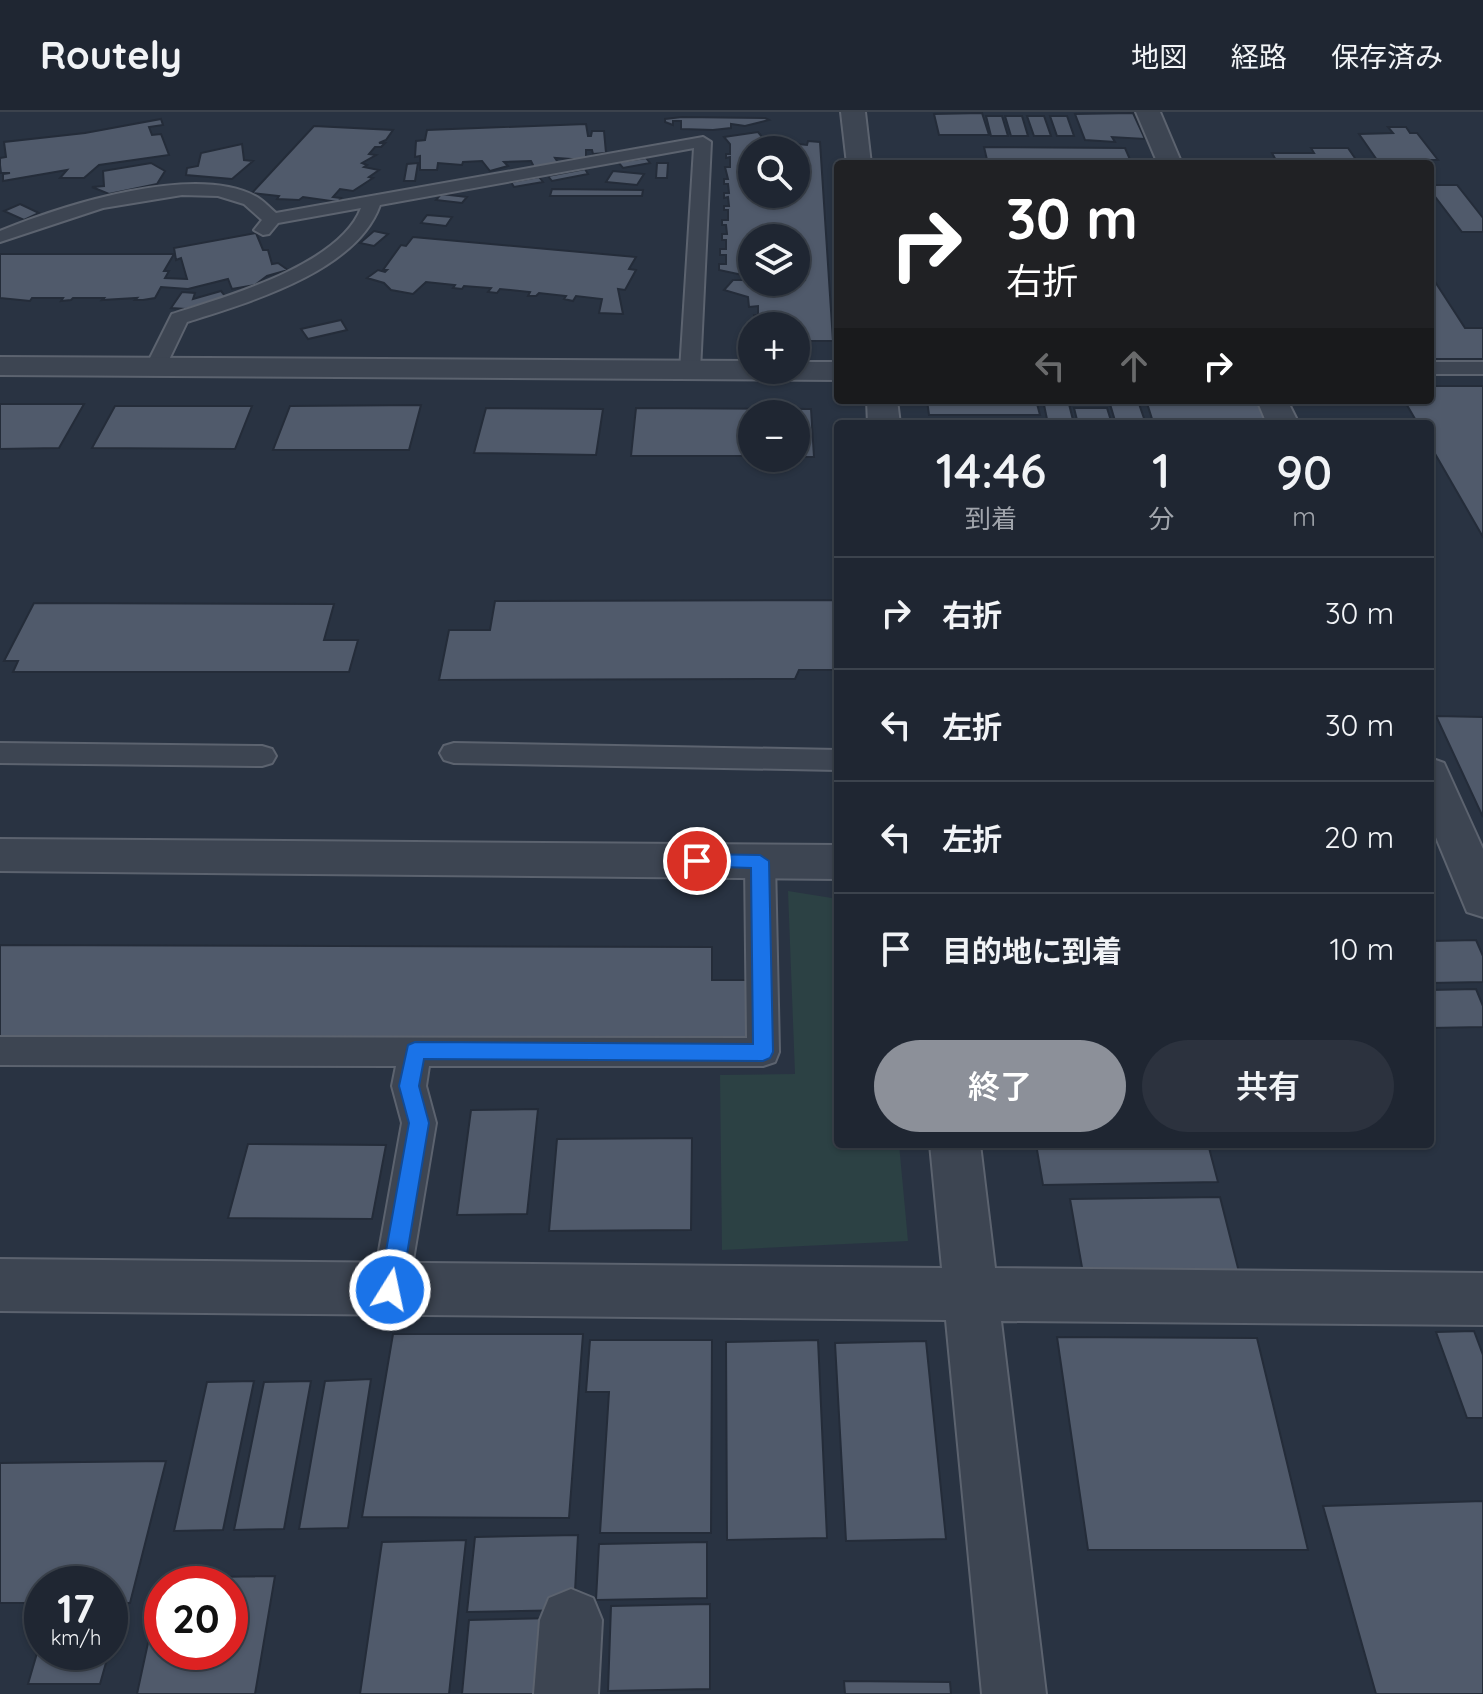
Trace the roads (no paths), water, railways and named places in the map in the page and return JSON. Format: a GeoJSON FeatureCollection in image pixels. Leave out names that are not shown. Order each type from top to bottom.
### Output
{"type":"FeatureCollection","features":[{"type":"Feature","properties":{"kind":"street"},"geometry":{"type":"LineString","coordinates":[[853,112],[859,160]]}},
{"type":"Feature","properties":{"kind":"street"},"geometry":{"type":"LineString","coordinates":[[1148,112],[1168,160]]}},
{"type":"Feature","properties":{"kind":"street"},"geometry":{"type":"LineString","coordinates":[[0,366],[834,371]]}},
{"type":"Feature","properties":{"kind":"street"},"geometry":{"type":"LineString","coordinates":[[1434,785],[1459,860],[1483,900]]}},
{"type":"Feature","properties":{"kind":"street"},"geometry":{"type":"LineString","coordinates":[[0,855],[834,862]]}},
{"type":"Feature","properties":{"kind":"street"},"geometry":{"type":"LineString","coordinates":[[955,1148],[1014,1694]]}},
{"type":"Feature","properties":{"kind":"street"},"geometry":{"type":"LineString","coordinates":[[0,1285],[1483,1299]]}},
{"type":"Feature","properties":{"kind":"street"},"geometry":{"type":"LineString","coordinates":[[566,1694],[571,1620]]}},
{"type":"Feature","properties":{"kind":"lane"},"geometry":{"type":"LineString","coordinates":[[0,237],[124,198],[173,190],[231,192],[264,207],[268,225],[372,202],[703,142],[690,371]]}},
{"type":"Feature","properties":{"kind":"lane"},"geometry":{"type":"LineString","coordinates":[[156,366],[179,318],[233,301],[300,273],[346,241],[371,215],[372,202]]}},
{"type":"Feature","properties":{"kind":"lane"},"geometry":{"type":"LineString","coordinates":[[1434,368],[1483,368]]}},
{"type":"Feature","properties":{"kind":"lane"},"geometry":{"type":"LineString","coordinates":[[0,753],[262,756]]}},
{"type":"Feature","properties":{"kind":"lane"},"geometry":{"type":"LineString","coordinates":[[454,753],[834,760]]}},
{"type":"Feature","properties":{"kind":"lane"},"geometry":{"type":"LineString","coordinates":[[0,1051],[763,1052],[760,861]]}},
{"type":"Feature","properties":{"kind":"lane"},"geometry":{"type":"LineString","coordinates":[[390,1290],[419,1123],[409,1086],[415,1051]]}}]}
